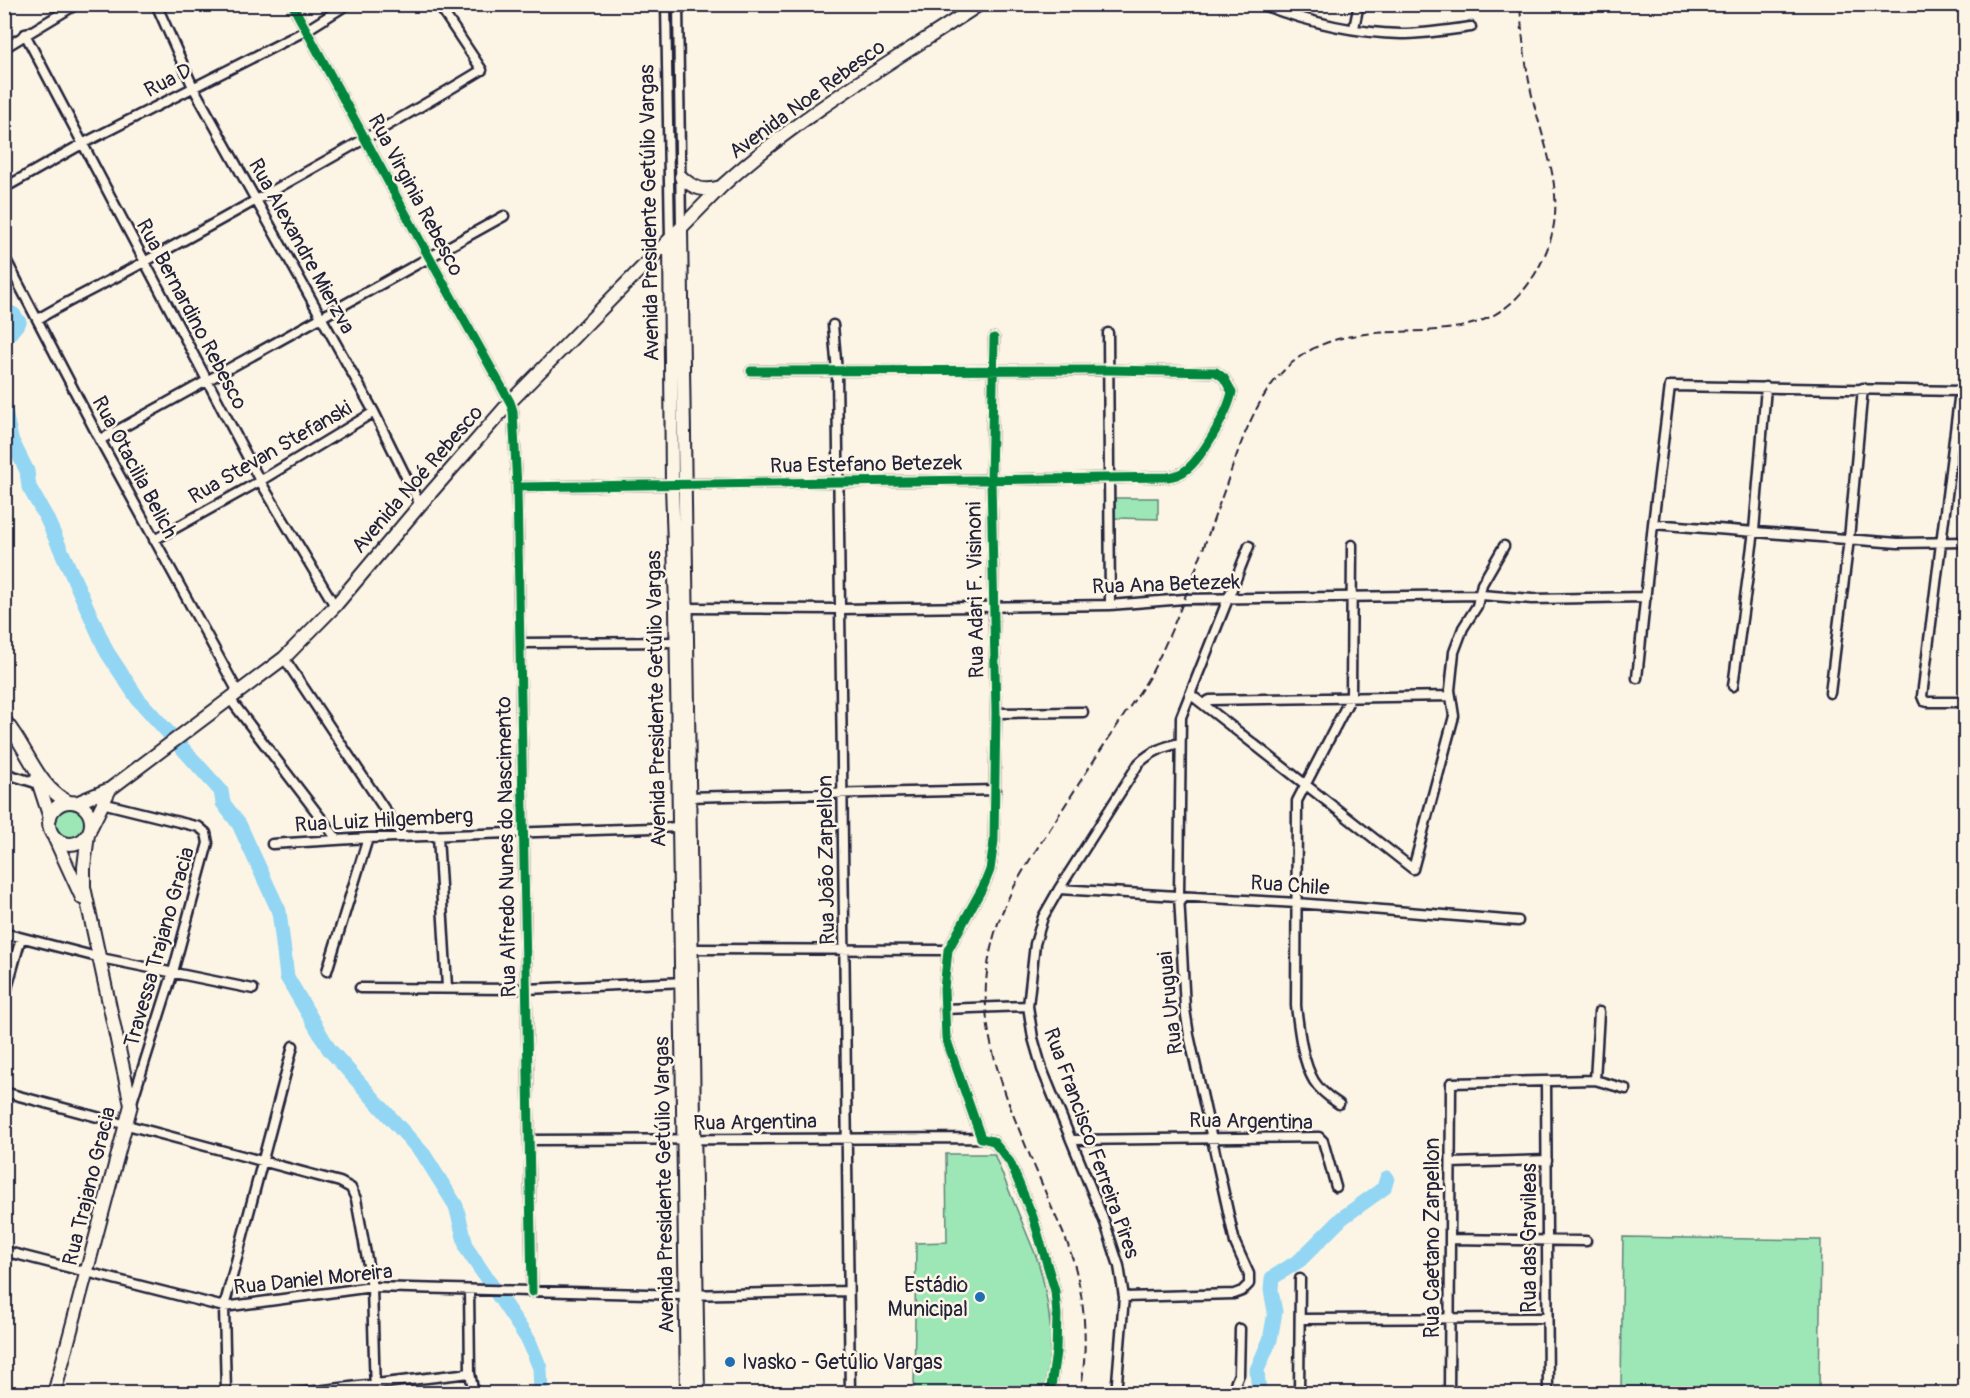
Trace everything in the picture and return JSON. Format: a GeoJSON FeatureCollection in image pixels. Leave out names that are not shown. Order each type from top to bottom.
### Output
{"type":"FeatureCollection","features":[{"type":"Feature","properties":{"kind":"main road","name":"Avenida Noe Rebesco"},"geometry":{"type":"LineString","coordinates":[[670,240],[722,186],[757,154],[844,93],[980,4]]}},
{"type":"Feature","properties":{"kind":"main road"},"geometry":{"type":"LineString","coordinates":[[681,177],[690,185],[704,190],[722,186]]}},
{"type":"Feature","properties":{"kind":"main road","name":"Avenida Presidente Getúlio Vargas"},"geometry":{"type":"LineString","coordinates":[[681,229],[685,485],[681,642],[691,1295],[687,1394]]}},
{"type":"Feature","properties":{"kind":"main road","name":"Avenida Noé Rebesco"},"geometry":{"type":"LineString","coordinates":[[110,789],[284,658],[335,606],[420,504],[510,402],[670,240]]}},
{"type":"Feature","properties":{"kind":"main road","name":"Avenida Presidente Getúlio Vargas"},"geometry":{"type":"LineString","coordinates":[[670,240],[672,485],[681,608]]}},
{"type":"Feature","properties":{"kind":"main road"},"geometry":{"type":"LineString","coordinates":[[4,720],[14,731],[51,791],[86,810],[89,815],[89,831]]}},
{"type":"Feature","properties":{"kind":"main road"},"geometry":{"type":"LineString","coordinates":[[30,760],[50,818]]}},
{"type":"Feature","properties":{"kind":"main road"},"geometry":{"type":"LineString","coordinates":[[110,789],[84,839],[72,844],[54,837],[49,825],[50,818],[57,807],[110,789]]}},
{"type":"Feature","properties":{"kind":"main road","name":"Avenida Presidente Getúlio Vargas"},"geometry":{"type":"LineString","coordinates":[[683,827],[691,950],[686,982]]}},
{"type":"Feature","properties":{"kind":"main road","name":"Rua Trajano Gracia"},"geometry":{"type":"LineString","coordinates":[[54,1394],[131,1105],[84,877],[89,831]]}},
{"type":"Feature","properties":{"kind":"main road","name":"Rua Trajano Gracia"},"geometry":{"type":"LineString","coordinates":[[54,837],[90,915]]}},
{"type":"Feature","properties":{"kind":"main road","name":"Avenida Presidente Getúlio Vargas"},"geometry":{"type":"LineString","coordinates":[[691,1295],[698,1394]]}},
{"type":"Feature","properties":{"kind":"street"},"geometry":{"type":"LineString","coordinates":[[4,48],[77,4]]}},
{"type":"Feature","properties":{"kind":"street","name":"Rua Alexandre Mierzva"},"geometry":{"type":"LineString","coordinates":[[156,4],[193,87],[374,412],[420,504]]}},
{"type":"Feature","properties":{"kind":"street","name":"Rua Virginia Rebesco"},"geometry":{"type":"LineString","coordinates":[[292,4],[510,402]]}},
{"type":"Feature","properties":{"kind":"street","name":"Rua D"},"geometry":{"type":"LineString","coordinates":[[4,189],[82,144],[305,31],[348,4]]}},
{"type":"Feature","properties":{"kind":"street"},"geometry":{"type":"LineString","coordinates":[[38,320],[366,140],[482,70],[438,4]]}},
{"type":"Feature","properties":{"kind":"street","name":"Avenida Presidente Getúlio Vargas"},"geometry":{"type":"LineString","coordinates":[[666,4],[670,240]]}},
{"type":"Feature","properties":{"kind":"street","name":"Avenida Presidente Getúlio Vargas"},"geometry":{"type":"LineString","coordinates":[[678,4],[681,229]]}},
{"type":"Feature","properties":{"kind":"street"},"geometry":{"type":"LineString","coordinates":[[1260,4],[1296,18],[1404,34],[1471,27]]}},
{"type":"Feature","properties":{"kind":"street"},"geometry":{"type":"LineString","coordinates":[[1353,28],[1359,4]]}},
{"type":"Feature","properties":{"kind":"street","name":"Rua Bernardino Rebesco"},"geometry":{"type":"LineString","coordinates":[[25,34],[207,382],[261,481],[335,606]]}},
{"type":"Feature","properties":{"kind":"street"},"geometry":{"type":"LineString","coordinates":[[667,45],[679,45]]}},
{"type":"Feature","properties":{"kind":"street"},"geometry":{"type":"LineString","coordinates":[[100,440],[504,216]]}},
{"type":"Feature","properties":{"kind":"street","name":"Rua Otacilia Belich"},"geometry":{"type":"LineString","coordinates":[[4,256],[234,696],[337,839]]}},
{"type":"Feature","properties":{"kind":"street","name":"Rua João Zarpellon"},"geometry":{"type":"LineString","coordinates":[[833,325],[837,372],[850,1394]]}},
{"type":"Feature","properties":{"kind":"street"},"geometry":{"type":"LineString","coordinates":[[1108,333],[1110,605]]}},
{"type":"Feature","properties":{"kind":"street","name":"Rua Adari F. Visinoni"},"geometry":{"type":"LineString","coordinates":[[948,950],[984,885],[990,870],[994,841],[996,713],[991,479],[994,338]]}},
{"type":"Feature","properties":{"kind":"street"},"geometry":{"type":"LineString","coordinates":[[751,371],[1108,370]]}},
{"type":"Feature","properties":{"kind":"street","name":"Rua Estefano Betezek"},"geometry":{"type":"LineString","coordinates":[[517,487],[1168,477],[1185,471],[1196,460],[1226,411],[1232,392],[1224,378],[1216,372],[1108,370]]}},
{"type":"Feature","properties":{"kind":"street"},"geometry":{"type":"LineString","coordinates":[[1637,678],[1670,386],[1960,391],[1943,543],[1922,696],[1924,701],[1928,702],[1965,702]]}},
{"type":"Feature","properties":{"kind":"street"},"geometry":{"type":"LineString","coordinates":[[1733,686],[1754,531],[1766,387]]}},
{"type":"Feature","properties":{"kind":"street"},"geometry":{"type":"LineString","coordinates":[[1830,693],[1849,539],[1863,388]]}},
{"type":"Feature","properties":{"kind":"street","name":"Rua Alfredo Nunes do Nascimento"},"geometry":{"type":"LineString","coordinates":[[510,402],[515,421],[517,487],[532,1292]]}},
{"type":"Feature","properties":{"kind":"street","name":"Rua Stevan Stefanski"},"geometry":{"type":"LineString","coordinates":[[154,540],[261,481],[374,412]]}},
{"type":"Feature","properties":{"kind":"street"},"geometry":{"type":"LineString","coordinates":[[1653,524],[1899,543],[1965,542]]}},
{"type":"Feature","properties":{"kind":"street"},"geometry":{"type":"LineString","coordinates":[[1339,1104],[1324,1094],[1314,1081],[1300,1039],[1296,1006],[1297,801],[1351,697],[1352,545]]}},
{"type":"Feature","properties":{"kind":"street","name":"Rua Uruguai"},"geometry":{"type":"LineString","coordinates":[[1124,1297],[1234,1294],[1242,1292],[1248,1284],[1249,1274],[1235,1243],[1189,1035],[1185,1008],[1179,895],[1181,717],[1249,546]]}},
{"type":"Feature","properties":{"kind":"street"},"geometry":{"type":"LineString","coordinates":[[1190,694],[1413,869],[1454,716],[1450,696],[1450,677],[1454,652],[1463,628],[1477,606],[1482,584],[1504,546]]}},
{"type":"Feature","properties":{"kind":"street","name":"Rua Ana Betezek"},"geometry":{"type":"LineString","coordinates":[[681,608],[993,607],[1110,605],[1184,599],[1481,595],[1532,599],[1646,597]]}},
{"type":"Feature","properties":{"kind":"street"},"geometry":{"type":"LineString","coordinates":[[520,643],[681,642]]}},
{"type":"Feature","properties":{"kind":"street"},"geometry":{"type":"LineString","coordinates":[[284,658],[403,837]]}},
{"type":"Feature","properties":{"kind":"street"},"geometry":{"type":"LineString","coordinates":[[1203,704],[1210,700],[1450,696]]}},
{"type":"Feature","properties":{"kind":"street"},"geometry":{"type":"LineString","coordinates":[[996,713],[1083,712]]}},
{"type":"Feature","properties":{"kind":"street","name":"Rua Francisco Ferreira Pires"},"geometry":{"type":"LineString","coordinates":[[1116,1394],[1124,1297],[1119,1266],[1105,1223],[1042,1069],[1033,1038],[1028,1006],[1035,944],[1043,917],[1059,889],[1139,764],[1149,753],[1180,743]]}},
{"type":"Feature","properties":{"kind":"street"},"geometry":{"type":"LineString","coordinates":[[4,773],[39,784]]}},
{"type":"Feature","properties":{"kind":"street"},"geometry":{"type":"LineString","coordinates":[[683,797],[996,790]]}},
{"type":"Feature","properties":{"kind":"street","name":"Travessa Trajano Gracia"},"geometry":{"type":"LineString","coordinates":[[102,803],[200,826],[207,833],[208,843],[173,972],[131,1105]]}},
{"type":"Feature","properties":{"kind":"street","name":"Rua Luiz Hilgemberg"},"geometry":{"type":"LineString","coordinates":[[272,844],[337,839],[683,827]]}},
{"type":"Feature","properties":{"kind":"street"},"geometry":{"type":"LineString","coordinates":[[438,836],[447,987]]}},
{"type":"Feature","properties":{"kind":"street"},"geometry":{"type":"LineString","coordinates":[[327,971],[368,838]]}},
{"type":"Feature","properties":{"kind":"street","name":"Rua Chile"},"geometry":{"type":"LineString","coordinates":[[1059,889],[1297,903],[1518,921]]}},
{"type":"Feature","properties":{"kind":"street"},"geometry":{"type":"LineString","coordinates":[[4,933],[101,958],[253,989]]}},
{"type":"Feature","properties":{"kind":"street"},"geometry":{"type":"LineString","coordinates":[[4,999],[21,938]]}},
{"type":"Feature","properties":{"kind":"street"},"geometry":{"type":"LineString","coordinates":[[691,950],[845,948],[948,950],[944,1009],[946,1038],[950,1054],[981,1138],[993,1141],[1010,1162],[1033,1217],[1055,1291],[1056,1352],[1050,1394]]}},
{"type":"Feature","properties":{"kind":"street"},"geometry":{"type":"LineString","coordinates":[[360,988],[526,988],[686,982]]}},
{"type":"Feature","properties":{"kind":"street"},"geometry":{"type":"LineString","coordinates":[[944,1009],[1028,1006]]}},
{"type":"Feature","properties":{"kind":"street"},"geometry":{"type":"LineString","coordinates":[[1595,1080],[1599,1012]]}},
{"type":"Feature","properties":{"kind":"street"},"geometry":{"type":"LineString","coordinates":[[226,1394],[224,1307],[294,1046]]}},
{"type":"Feature","properties":{"kind":"street"},"geometry":{"type":"LineString","coordinates":[[1546,1082],[1595,1080],[1626,1089]]}},
{"type":"Feature","properties":{"kind":"street","name":"Rua Caetano Zarpellon"},"geometry":{"type":"LineString","coordinates":[[1449,1394],[1451,1083],[1546,1082]]}},
{"type":"Feature","properties":{"kind":"street","name":"Rua das Gravileas"},"geometry":{"type":"LineString","coordinates":[[1546,1082],[1548,1394]]}},
{"type":"Feature","properties":{"kind":"street"},"geometry":{"type":"LineString","coordinates":[[4,1092],[340,1182],[351,1188],[356,1199],[372,1287],[375,1394]]}},
{"type":"Feature","properties":{"kind":"street","name":"Rua Argentina"},"geometry":{"type":"LineString","coordinates":[[1071,1140],[1319,1137],[1323,1141],[1336,1187]]}},
{"type":"Feature","properties":{"kind":"street","name":"Rua Argentina"},"geometry":{"type":"LineString","coordinates":[[529,1140],[981,1138]]}},
{"type":"Feature","properties":{"kind":"street"},"geometry":{"type":"LineString","coordinates":[[1451,1163],[1547,1160]]}},
{"type":"Feature","properties":{"kind":"street"},"geometry":{"type":"LineString","coordinates":[[1451,1239],[1586,1241]]}},
{"type":"Feature","properties":{"kind":"street","name":"Rua Daniel Moreira"},"geometry":{"type":"LineString","coordinates":[[4,1251],[224,1307],[372,1287],[691,1295],[848,1291]]}},
{"type":"Feature","properties":{"kind":"street"},"geometry":{"type":"LineString","coordinates":[[1299,1394],[1300,1279]]}},
{"type":"Feature","properties":{"kind":"street"},"geometry":{"type":"LineString","coordinates":[[469,1290],[470,1373],[474,1394]]}},
{"type":"Feature","properties":{"kind":"street"},"geometry":{"type":"LineString","coordinates":[[1300,1319],[1547,1318]]}},
{"type":"Feature","properties":{"kind":"street"},"geometry":{"type":"LineString","coordinates":[[1231,1394],[1239,1374],[1240,1329]]}},
{"type":"Feature","properties":{"kind":"street"},"geometry":{"type":"LineString","coordinates":[[290,1394],[470,1373]]}},
{"type":"Feature","properties":{"kind":"green space"},"geometry":{"type":"Polygon","coordinates":[[[1115,498],[1158,498],[1158,519],[1115,518],[1115,498]]]}},
{"type":"Feature","properties":{"kind":"green space"},"geometry":{"type":"Polygon","coordinates":[[[70,808],[76,809],[84,817],[84,829],[76,837],[70,838],[64,837],[56,829],[55,823],[56,817],[64,809],[70,808]]]}},
{"type":"Feature","properties":{"kind":"green space","name":"Estádio Municipal"},"geometry":{"type":"Polygon","coordinates":[[[946,1154],[994,1154],[1036,1256],[1043,1279],[1051,1344],[1045,1393],[914,1393],[916,1243],[947,1242],[946,1154]]]}},
{"type":"Feature","properties":{"kind":"green space"},"geometry":{"type":"Polygon","coordinates":[[[1623,1237],[1821,1240],[1819,1392],[1621,1387],[1623,1237]]]}},
{"type":"Feature","properties":{"kind":"waterway"},"geometry":{"type":"LineString","coordinates":[[4,310],[14,315],[19,322],[4,340]]}},
{"type":"Feature","properties":{"kind":"waterway"},"geometry":{"type":"LineString","coordinates":[[4,408],[11,439],[27,471],[29,487],[46,517],[107,652],[138,699],[221,791],[223,803],[239,824],[279,911],[287,977],[329,1049],[424,1155],[456,1206],[467,1249],[529,1341],[540,1368],[541,1394]]}},
{"type":"Feature","properties":{"kind":"waterway"},"geometry":{"type":"LineString","coordinates":[[1259,1394],[1257,1370],[1270,1340],[1275,1312],[1271,1290],[1272,1278],[1300,1260],[1342,1218],[1384,1188],[1387,1178]]}},
{"type":"Feature","properties":{"kind":"railway"},"geometry":{"type":"LineString","coordinates":[[1080,1394],[1085,1344],[1083,1310],[1077,1276],[1066,1240],[1011,1108],[994,1057],[989,1031],[986,982],[995,931],[1009,897],[1028,863],[1155,666],[1190,585],[1248,427],[1267,391],[1279,376],[1293,362],[1324,344],[1358,335],[1460,327],[1491,316],[1519,295],[1543,259],[1555,220],[1554,182],[1529,80],[1520,4]]}},
{"type":"Feature","properties":{"kind":"cycle path"},"geometry":{"type":"LineString","coordinates":[[292,4],[513,411],[517,487],[532,1292]]}},
{"type":"Feature","properties":{"kind":"cycle path"},"geometry":{"type":"LineString","coordinates":[[994,338],[991,479],[996,713],[994,841],[990,870],[984,885],[948,950],[944,989],[946,1038],[981,1138],[993,1141],[1010,1162],[1033,1217],[1055,1291],[1056,1352],[1050,1394]]}},
{"type":"Feature","properties":{"kind":"cycle path"},"geometry":{"type":"LineString","coordinates":[[517,487],[1168,477],[1184,471],[1199,456],[1220,422],[1232,392],[1224,378],[1216,372],[751,371]]}},
{"type":"Feature","properties":{"kind":"place","name":"Estádio Municipal"},"geometry":{"type":"Point","coordinates":[980,1297]}},
{"type":"Feature","properties":{"kind":"place","name":"Ivasko - Getúlio Vargas"},"geometry":{"type":"Point","coordinates":[730,1362]}}]}
